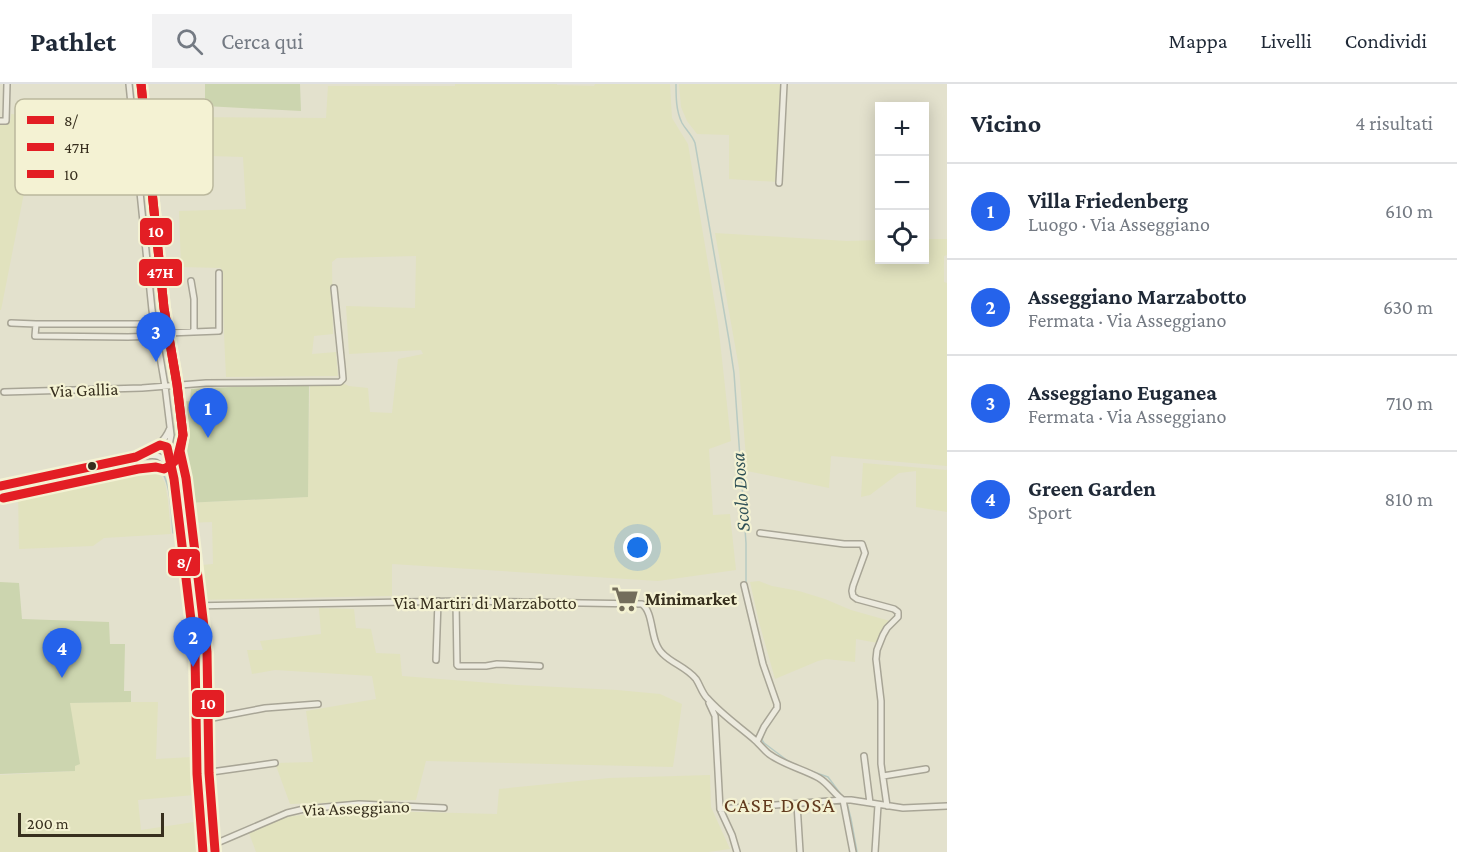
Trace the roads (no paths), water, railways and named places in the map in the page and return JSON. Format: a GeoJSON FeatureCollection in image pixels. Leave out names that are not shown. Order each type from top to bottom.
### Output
{"type":"FeatureCollection","features":[{"type":"Feature","properties":{"kind":"street"},"geometry":{"type":"LineString","coordinates":[[0,121],[6,121],[7,84]]}},
{"type":"Feature","properties":{"kind":"street","name":"Via Asseggiano"},"geometry":{"type":"LineString","coordinates":[[129,84],[130,99]]}},
{"type":"Feature","properties":{"kind":"street"},"geometry":{"type":"LineString","coordinates":[[779,183],[784,84]]}},
{"type":"Feature","properties":{"kind":"street","name":"Via Asseggiano"},"geometry":{"type":"LineString","coordinates":[[139,195],[154,324],[170,428],[171,438],[168,450],[173,471],[196,658],[197,774],[203,851],[287,813],[304,809],[359,804],[444,808]]}},
{"type":"Feature","properties":{"kind":"street"},"geometry":{"type":"LineString","coordinates":[[36,324],[35,336],[128,338],[168,333],[219,331],[219,273]]}},
{"type":"Feature","properties":{"kind":"street"},"geometry":{"type":"LineString","coordinates":[[191,281],[194,299],[194,332]]}},
{"type":"Feature","properties":{"kind":"street","name":"Via Gallia"},"geometry":{"type":"LineString","coordinates":[[4,392],[206,383],[340,382],[342,379],[334,288]]}},
{"type":"Feature","properties":{"kind":"street"},"geometry":{"type":"LineString","coordinates":[[11,323],[154,324]]}},
{"type":"Feature","properties":{"kind":"street"},"geometry":{"type":"LineString","coordinates":[[170,428],[156,452],[173,471]]}},
{"type":"Feature","properties":{"kind":"street"},"geometry":{"type":"LineString","coordinates":[[0,486],[136,457],[165,456],[168,450],[164,445],[158,446],[136,457]]}},
{"type":"Feature","properties":{"kind":"street"},"geometry":{"type":"LineString","coordinates":[[760,533],[844,544],[862,544],[865,553],[853,586],[853,596],[856,599],[898,612],[898,617],[883,635],[876,659],[881,701],[881,764],[887,806]]}},
{"type":"Feature","properties":{"kind":"street"},"geometry":{"type":"LineString","coordinates":[[744,585],[763,664],[777,704],[777,708],[757,742]]}},
{"type":"Feature","properties":{"kind":"street"},"geometry":{"type":"LineString","coordinates":[[436,660],[438,601]]}},
{"type":"Feature","properties":{"kind":"street","name":"Via Martiri di Marzabotto"},"geometry":{"type":"LineString","coordinates":[[189,606],[438,601],[642,604],[648,612],[658,649],[696,679],[717,712]]}},
{"type":"Feature","properties":{"kind":"street"},"geometry":{"type":"LineString","coordinates":[[456,601],[458,666],[497,664],[540,666]]}},
{"type":"Feature","properties":{"kind":"street"},"geometry":{"type":"LineString","coordinates":[[197,721],[265,708],[318,704]]}},
{"type":"Feature","properties":{"kind":"street"},"geometry":{"type":"LineString","coordinates":[[717,712],[769,754],[819,778],[843,800],[853,852]]}},
{"type":"Feature","properties":{"kind":"street"},"geometry":{"type":"LineString","coordinates":[[717,712],[720,809],[732,835],[736,852]]}},
{"type":"Feature","properties":{"kind":"street"},"geometry":{"type":"LineString","coordinates":[[864,756],[870,803]]}},
{"type":"Feature","properties":{"kind":"street"},"geometry":{"type":"LineString","coordinates":[[197,774],[275,763]]}},
{"type":"Feature","properties":{"kind":"street"},"geometry":{"type":"LineString","coordinates":[[883,776],[926,769]]}},
{"type":"Feature","properties":{"kind":"street"},"geometry":{"type":"LineString","coordinates":[[831,801],[835,795]]}},
{"type":"Feature","properties":{"kind":"street"},"geometry":{"type":"LineString","coordinates":[[720,809],[843,800],[914,808],[947,806]]}},
{"type":"Feature","properties":{"kind":"street"},"geometry":{"type":"LineString","coordinates":[[797,804],[800,852]]}},
{"type":"Feature","properties":{"kind":"street"},"geometry":{"type":"LineString","coordinates":[[875,852],[878,805]]}},
{"type":"Feature","properties":{"kind":"waterway","name":"Scolo Dosa"},"geometry":{"type":"LineString","coordinates":[[676,84],[680,118],[695,143],[734,373],[746,543],[746,584]]}},
{"type":"Feature","properties":{"kind":"waterway"},"geometry":{"type":"LineString","coordinates":[[0,492],[153,463],[164,475],[167,484],[173,533]]}},
{"type":"Feature","properties":{"kind":"waterway","name":"Scolo Dosa"},"geometry":{"type":"LineString","coordinates":[[770,723],[780,707],[777,696]]}},
{"type":"Feature","properties":{"kind":"waterway","name":"Scolo Dosa"},"geometry":{"type":"LineString","coordinates":[[764,733],[762,740],[764,743],[798,766]]}},
{"type":"Feature","properties":{"kind":"waterway","name":"Scolo Dosa"},"geometry":{"type":"LineString","coordinates":[[808,770],[828,777],[842,796]]}},
{"type":"Feature","properties":{"kind":"waterway","name":"Scolo Dosa"},"geometry":{"type":"LineString","coordinates":[[847,803],[857,852]]}},
{"type":"Feature","properties":{"kind":"place","name":"Asseggiano Euganea"},"geometry":{"type":"Point","coordinates":[156,362]}},
{"type":"Feature","properties":{"kind":"place","name":"Villa Friedenberg"},"geometry":{"type":"Point","coordinates":[208,438]}},
{"type":"Feature","properties":{"kind":"place","name":"Minimarket"},"geometry":{"type":"Point","coordinates":[625,599]}},
{"type":"Feature","properties":{"kind":"place","name":"Asseggiano Marzabotto"},"geometry":{"type":"Point","coordinates":[193,667]}},
{"type":"Feature","properties":{"kind":"place","name":"Green Garden"},"geometry":{"type":"Point","coordinates":[62,678]}},
{"type":"Feature","properties":{"kind":"district","name":"CASE DOSA"},"geometry":{"type":"Point","coordinates":[780,805]}}]}
